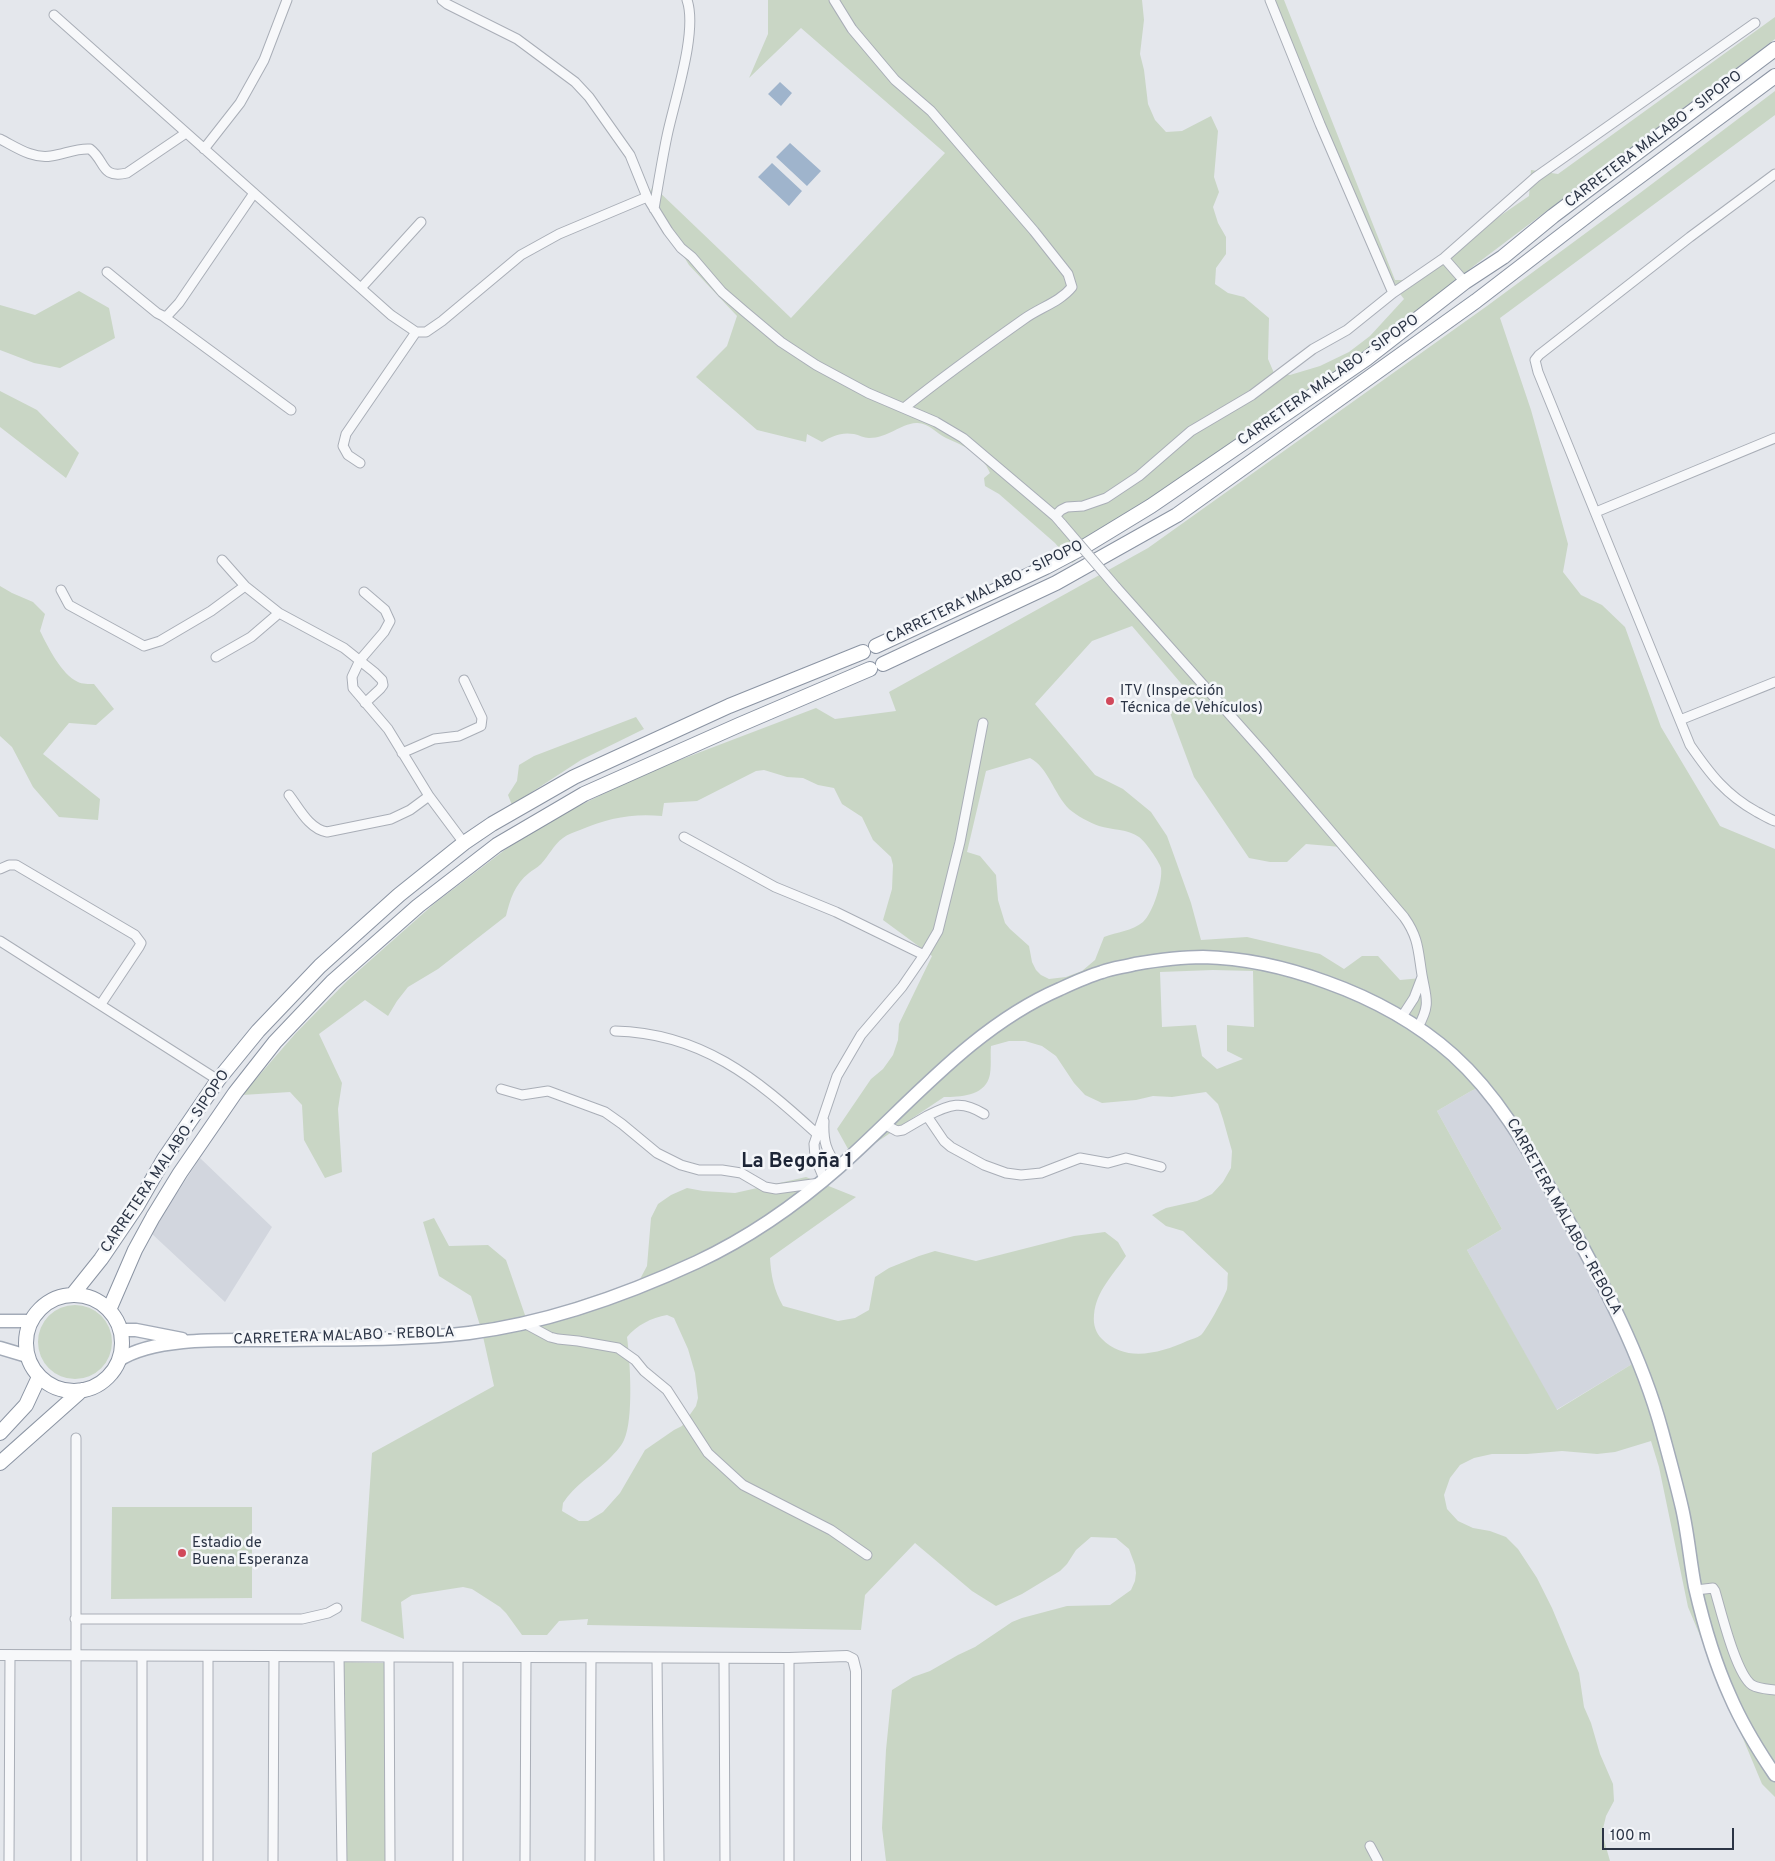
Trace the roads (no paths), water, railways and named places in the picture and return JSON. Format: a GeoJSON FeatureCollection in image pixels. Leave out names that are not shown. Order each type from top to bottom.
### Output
{"type":"FeatureCollection","features":[{"type":"Feature","properties":{"kind":"highway","name":"CARRETERA MALABO - SIPOPO"},"geometry":{"type":"LineString","coordinates":[[876,646],[1046,567],[1082,548],[1151,506],[1366,359],[1465,282],[1503,258],[1561,210],[1775,49]]}},
{"type":"Feature","properties":{"kind":"highway","name":"CARRETERA MALABO - SIPOPO"},"geometry":{"type":"LineString","coordinates":[[110,1310],[135,1250],[180,1173],[234,1093],[275,1042],[332,982],[418,906],[498,846],[584,794],[739,725],[877,667],[1056,583],[1177,515],[1476,301],[1601,205],[1775,76]]}},
{"type":"Feature","properties":{"kind":"highway","name":"CARRETERA MALABO - SIPOPO"},"geometry":{"type":"LineString","coordinates":[[73,1294],[101,1259],[137,1206],[164,1159],[218,1080],[258,1031],[320,966],[399,896],[464,843],[492,824],[574,777],[729,706],[863,652]]}},
{"type":"Feature","properties":{"kind":"highway"},"geometry":{"type":"LineString","coordinates":[[73,1294],[93,1298],[110,1310],[118,1323],[123,1340],[116,1367],[105,1380],[82,1390],[63,1390],[46,1383],[39,1377],[27,1356],[26,1339],[30,1321],[41,1308],[48,1302],[73,1294]]}},
{"type":"Feature","properties":{"kind":"highway"},"geometry":{"type":"LineString","coordinates":[[0,1434],[26,1405],[39,1377]]}},
{"type":"Feature","properties":{"kind":"highway"},"geometry":{"type":"LineString","coordinates":[[0,1463],[82,1390]]}},
{"type":"Feature","properties":{"kind":"main road","name":"CARRETERA MALABO - REBOLA"},"geometry":{"type":"LineString","coordinates":[[119,1360],[128,1354],[140,1350],[192,1341],[411,1338],[472,1332],[524,1322],[579,1307],[634,1289],[719,1252],[770,1220],[839,1167],[968,1048],[1013,1013],[1055,991],[1106,970],[1184,958],[1204,957],[1250,962],[1307,975],[1354,992],[1418,1027],[1451,1053],[1477,1078],[1502,1109],[1524,1142],[1599,1276],[1636,1354],[1660,1422],[1683,1511],[1696,1590],[1716,1658],[1727,1691],[1743,1723],[1775,1775]]}},
{"type":"Feature","properties":{"kind":"main road"},"geometry":{"type":"LineString","coordinates":[[0,1321],[30,1321]]}},
{"type":"Feature","properties":{"kind":"main road","name":"CARRETERA MALABO - REBOLA"},"geometry":{"type":"LineString","coordinates":[[121,1330],[136,1330],[192,1341]]}},
{"type":"Feature","properties":{"kind":"main road"},"geometry":{"type":"LineString","coordinates":[[0,1348],[27,1356]]}},
{"type":"Feature","properties":{"kind":"street"},"geometry":{"type":"LineString","coordinates":[[204,149],[240,103],[264,60],[287,0]]}},
{"type":"Feature","properties":{"kind":"street"},"geometry":{"type":"LineString","coordinates":[[442,0],[517,39],[575,82],[589,96],[630,155],[647,197],[681,248],[692,257],[722,292],[781,342],[841,380],[936,422],[963,438],[1055,516],[1263,752],[1404,917],[1417,940],[1427,996],[1426,1008],[1418,1027]]}},
{"type":"Feature","properties":{"kind":"street"},"geometry":{"type":"LineString","coordinates":[[654,209],[667,137],[690,32],[687,0]]}},
{"type":"Feature","properties":{"kind":"street"},"geometry":{"type":"LineString","coordinates":[[834,0],[852,29],[895,80],[931,111],[1034,231],[1068,274],[1072,287],[1066,294],[1028,316],[957,365],[904,408]]}},
{"type":"Feature","properties":{"kind":"street"},"geometry":{"type":"LineString","coordinates":[[1270,0],[1320,124],[1393,293]]}},
{"type":"Feature","properties":{"kind":"street"},"geometry":{"type":"LineString","coordinates":[[54,15],[391,314],[416,332],[426,332],[442,321],[521,255],[559,234],[647,197]]}},
{"type":"Feature","properties":{"kind":"street"},"geometry":{"type":"LineString","coordinates":[[1055,516],[1067,506],[1083,506],[1106,498],[1146,470],[1191,431],[1252,395],[1313,349],[1347,330],[1393,293],[1444,258],[1536,177],[1755,23]]}},
{"type":"Feature","properties":{"kind":"street"},"geometry":{"type":"LineString","coordinates":[[0,139],[27,153],[37,155],[51,156],[78,148],[90,149],[107,172],[118,175],[127,173],[186,133]]}},
{"type":"Feature","properties":{"kind":"street"},"geometry":{"type":"LineString","coordinates":[[1775,174],[1690,237],[1535,360],[1535,366],[1690,745],[1710,774],[1728,793],[1775,821]]}},
{"type":"Feature","properties":{"kind":"street"},"geometry":{"type":"LineString","coordinates":[[163,316],[167,316],[180,303],[254,193]]}},
{"type":"Feature","properties":{"kind":"street"},"geometry":{"type":"LineString","coordinates":[[362,288],[421,222]]}},
{"type":"Feature","properties":{"kind":"street"},"geometry":{"type":"LineString","coordinates":[[1444,258],[1465,282]]}},
{"type":"Feature","properties":{"kind":"street"},"geometry":{"type":"LineString","coordinates":[[107,272],[163,316],[291,410]]}},
{"type":"Feature","properties":{"kind":"street"},"geometry":{"type":"LineString","coordinates":[[360,463],[348,454],[343,446],[346,434],[416,332]]}},
{"type":"Feature","properties":{"kind":"street"},"geometry":{"type":"LineString","coordinates":[[1596,512],[1775,438]]}},
{"type":"Feature","properties":{"kind":"street"},"geometry":{"type":"LineString","coordinates":[[222,560],[245,586],[279,613],[344,648],[374,672],[382,682],[380,689],[365,703]]}},
{"type":"Feature","properties":{"kind":"street"},"geometry":{"type":"LineString","coordinates":[[61,590],[66,602],[75,609],[144,646],[160,641],[211,611],[245,586]]}},
{"type":"Feature","properties":{"kind":"street"},"geometry":{"type":"LineString","coordinates":[[364,592],[385,610],[390,621],[389,625],[360,660],[354,673],[353,688],[378,716],[429,796],[464,843]]}},
{"type":"Feature","properties":{"kind":"street"},"geometry":{"type":"LineString","coordinates":[[216,656],[250,637],[279,613]]}},
{"type":"Feature","properties":{"kind":"street"},"geometry":{"type":"LineString","coordinates":[[402,753],[434,739],[459,736],[480,726],[482,718],[464,680]]}},
{"type":"Feature","properties":{"kind":"street"},"geometry":{"type":"LineString","coordinates":[[1680,720],[1775,682]]}},
{"type":"Feature","properties":{"kind":"street"},"geometry":{"type":"LineString","coordinates":[[502,1088],[522,1095],[548,1091],[605,1112],[657,1153],[681,1165],[699,1170],[722,1170],[741,1173],[765,1187],[776,1189],[822,1181],[814,1151],[816,1133],[824,1116],[837,1076],[861,1035],[902,986],[938,931],[960,842],[983,723]]}},
{"type":"Feature","properties":{"kind":"street"},"geometry":{"type":"LineString","coordinates":[[288,795],[314,826],[327,832],[391,819],[410,810],[429,796]]}},
{"type":"Feature","properties":{"kind":"street"},"geometry":{"type":"LineString","coordinates":[[684,837],[775,887],[836,912],[924,955]]}},
{"type":"Feature","properties":{"kind":"street"},"geometry":{"type":"LineString","coordinates":[[0,869],[9,865],[16,865],[127,930],[139,939],[141,943],[139,947],[101,1004]]}},
{"type":"Feature","properties":{"kind":"street"},"geometry":{"type":"LineString","coordinates":[[0,941],[218,1080]]}},
{"type":"Feature","properties":{"kind":"street"},"geometry":{"type":"LineString","coordinates":[[1401,1018],[1414,998],[1422,976]]}},
{"type":"Feature","properties":{"kind":"street"},"geometry":{"type":"LineString","coordinates":[[615,1031],[657,1034],[721,1058],[749,1076],[816,1133]]}},
{"type":"Feature","properties":{"kind":"street"},"geometry":{"type":"LineString","coordinates":[[884,1124],[897,1131],[904,1130],[944,1108],[962,1104],[984,1114]]}},
{"type":"Feature","properties":{"kind":"street"},"geometry":{"type":"LineString","coordinates":[[824,1116],[824,1141],[831,1157],[839,1167]]}},
{"type":"Feature","properties":{"kind":"street"},"geometry":{"type":"LineString","coordinates":[[927,1116],[944,1141],[951,1147],[984,1165],[1006,1173],[1022,1175],[1041,1173],[1080,1158],[1108,1163],[1126,1158],[1161,1167]]}},
{"type":"Feature","properties":{"kind":"street"},"geometry":{"type":"LineString","coordinates":[[524,1322],[558,1340],[578,1341],[618,1348],[635,1360],[644,1371],[667,1390],[708,1453],[743,1485],[831,1530],[867,1555]]}},
{"type":"Feature","properties":{"kind":"street"},"geometry":{"type":"LineString","coordinates":[[76,1438],[76,1861]]}},
{"type":"Feature","properties":{"kind":"street"},"geometry":{"type":"LineString","coordinates":[[1696,1590],[1713,1588],[1715,1591],[1733,1651],[1743,1674],[1750,1684],[1759,1688],[1775,1690]]}},
{"type":"Feature","properties":{"kind":"street"},"geometry":{"type":"LineString","coordinates":[[75,1619],[302,1619],[321,1616],[336,1608]]}},
{"type":"Feature","properties":{"kind":"street"},"geometry":{"type":"LineString","coordinates":[[9,1861],[5,1655],[591,1658],[789,1658],[847,1656],[853,1658],[856,1665],[856,1861]]}},
{"type":"Feature","properties":{"kind":"street"},"geometry":{"type":"LineString","coordinates":[[142,1656],[142,1861]]}},
{"type":"Feature","properties":{"kind":"street"},"geometry":{"type":"LineString","coordinates":[[208,1656],[208,1861]]}},
{"type":"Feature","properties":{"kind":"street"},"geometry":{"type":"LineString","coordinates":[[273,1861],[274,1656]]}},
{"type":"Feature","properties":{"kind":"street"},"geometry":{"type":"LineString","coordinates":[[339,1656],[342,1861]]}},
{"type":"Feature","properties":{"kind":"street"},"geometry":{"type":"LineString","coordinates":[[389,1657],[390,1861]]}},
{"type":"Feature","properties":{"kind":"street"},"geometry":{"type":"LineString","coordinates":[[458,1657],[458,1861]]}},
{"type":"Feature","properties":{"kind":"street"},"geometry":{"type":"LineString","coordinates":[[525,1861],[526,1657]]}},
{"type":"Feature","properties":{"kind":"street"},"geometry":{"type":"LineString","coordinates":[[590,1861],[591,1658]]}},
{"type":"Feature","properties":{"kind":"street"},"geometry":{"type":"LineString","coordinates":[[657,1658],[659,1861]]}},
{"type":"Feature","properties":{"kind":"street"},"geometry":{"type":"LineString","coordinates":[[724,1658],[725,1861]]}},
{"type":"Feature","properties":{"kind":"street"},"geometry":{"type":"LineString","coordinates":[[789,1658],[789,1861]]}},
{"type":"Feature","properties":{"kind":"street"},"geometry":{"type":"LineString","coordinates":[[1370,1846],[1378,1861]]}},
{"type":"Feature","properties":{"kind":"water"},"geometry":{"type":"Polygon","coordinates":[[[780,82],[792,93],[781,106],[768,94],[780,82]]]}},
{"type":"Feature","properties":{"kind":"water"},"geometry":{"type":"Polygon","coordinates":[[[790,143],[821,171],[807,186],[776,157],[790,143]]]}},
{"type":"Feature","properties":{"kind":"water"},"geometry":{"type":"Polygon","coordinates":[[[772,163],[802,191],[789,206],[758,177],[772,163]]]}},
{"type":"Feature","properties":{"kind":"place","name":"ITV (Inspección Técnica de Vehículos)"},"geometry":{"type":"Point","coordinates":[1110,701]}},
{"type":"Feature","properties":{"kind":"place","name":"Estadio de Buena Esperanza"},"geometry":{"type":"Point","coordinates":[182,1553]}},
{"type":"Feature","properties":{"kind":"district","name":"La Begoña 1"},"geometry":{"type":"Point","coordinates":[797,1163]}}]}
